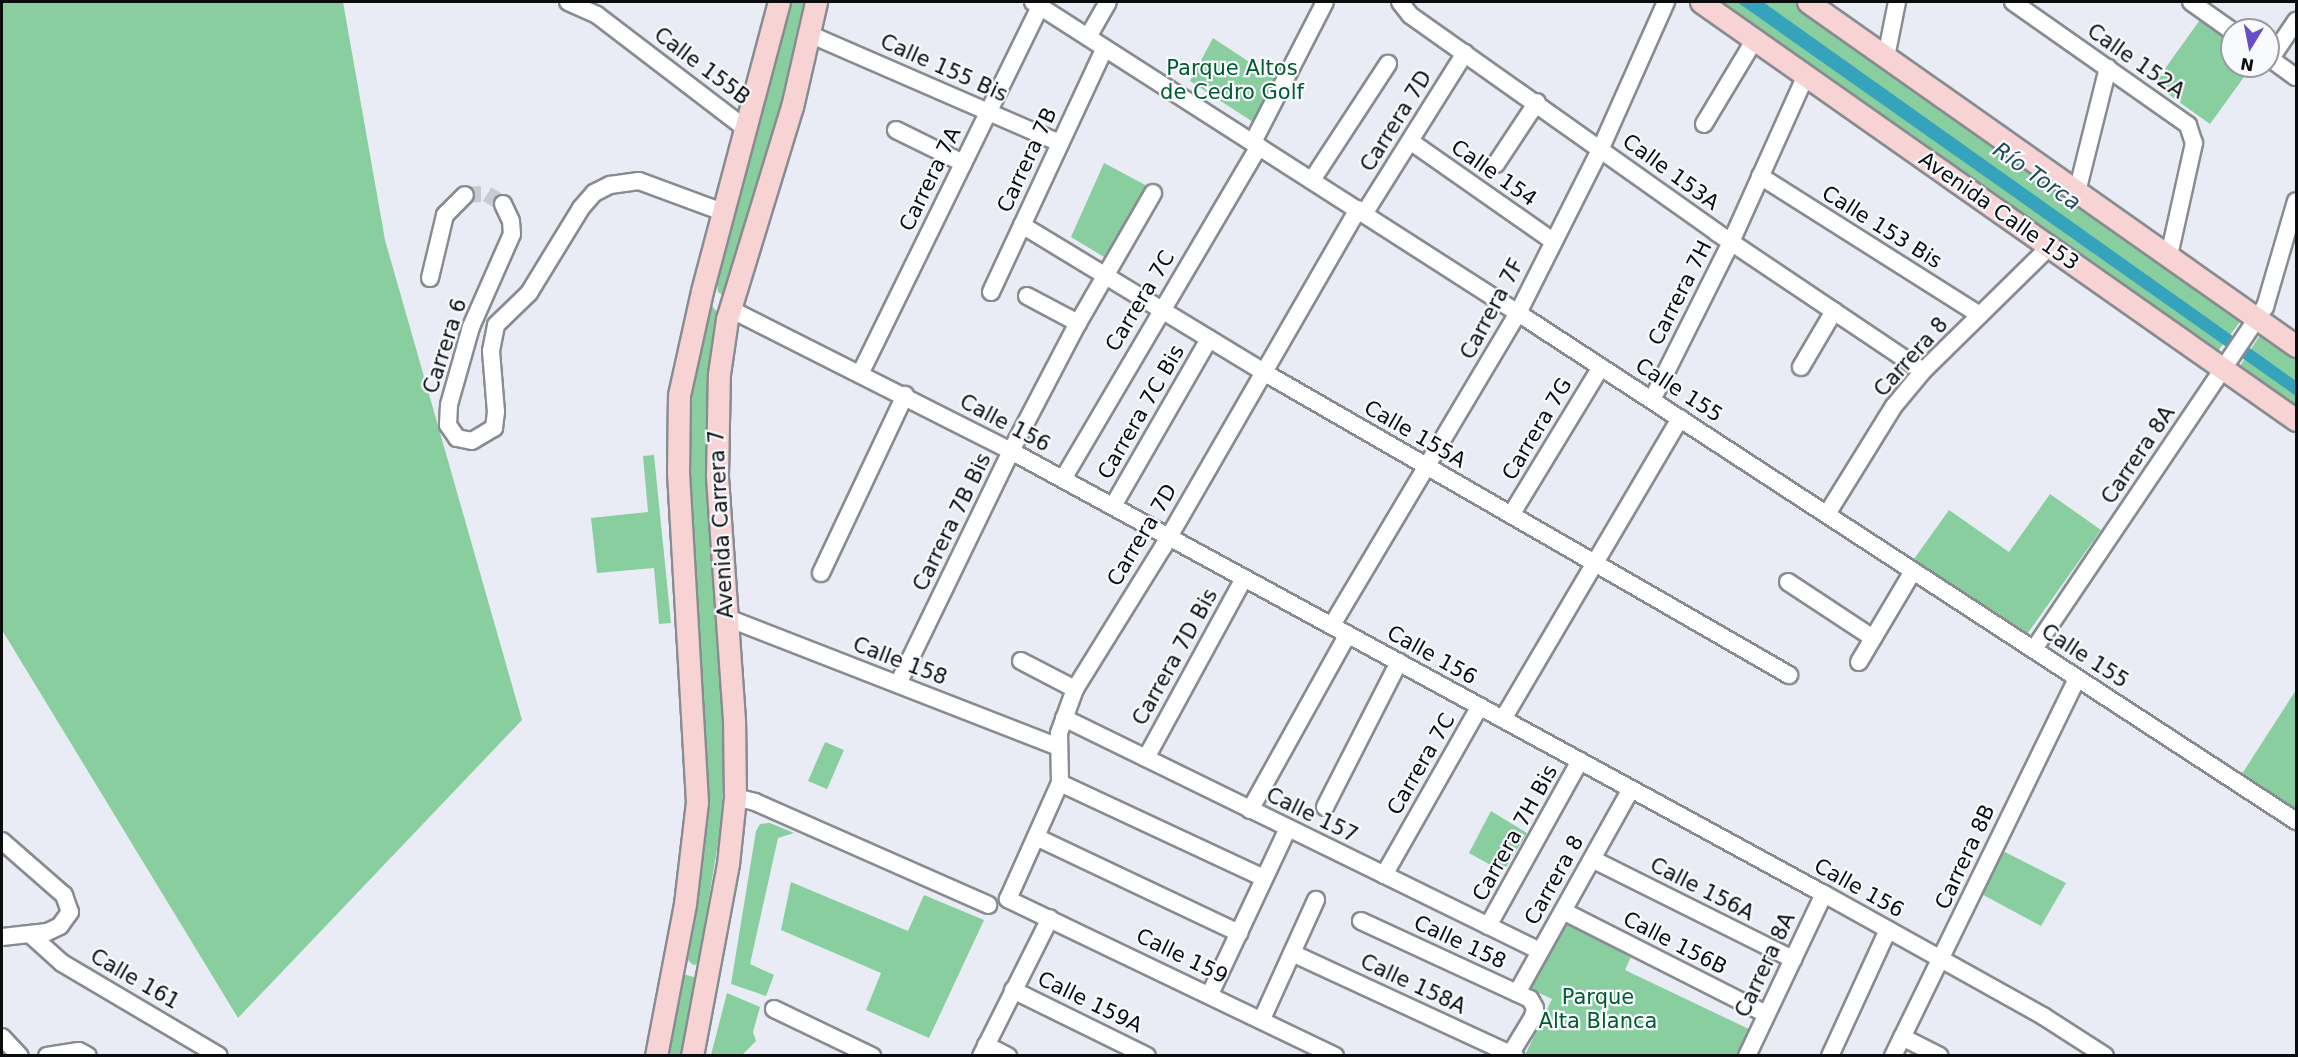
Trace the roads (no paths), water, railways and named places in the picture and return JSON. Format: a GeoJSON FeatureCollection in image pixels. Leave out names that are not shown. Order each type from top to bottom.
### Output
{"type":"FeatureCollection","features":[{"type":"Feature","properties":{"kind":"main road","name":"Avenida Carrera 7"},"geometry":{"type":"LineString","coordinates":[[656,1056],[682,920],[697,802],[678,420],[684,362],[747,129],[778,2]]}},
{"type":"Feature","properties":{"kind":"main road","name":"Avenida Carrera 7"},"geometry":{"type":"LineString","coordinates":[[692,1056],[728,864],[735,797],[735,744],[725,617],[715,422],[730,309],[792,107],[816,2]]}},
{"type":"Feature","properties":{"kind":"main road","name":"Avenida Calle 153"},"geometry":{"type":"LineString","coordinates":[[1701,2],[2050,246],[2227,363],[2296,420]]}},
{"type":"Feature","properties":{"kind":"main road"},"geometry":{"type":"LineString","coordinates":[[1808,2],[2239,305],[2252,326],[2296,346]]}},
{"type":"Feature","properties":{"kind":"main road"},"geometry":{"type":"LineString","coordinates":[[717,235],[712,288],[720,304],[730,309]]}},
{"type":"Feature","properties":{"kind":"main road"},"geometry":{"type":"LineString","coordinates":[[682,920],[685,965],[688,969],[701,969],[710,958]]}},
{"type":"Feature","properties":{"kind":"street","name":"Calle 155B"},"geometry":{"type":"LineString","coordinates":[[568,2],[600,8],[747,129]]}},
{"type":"Feature","properties":{"kind":"street"},"geometry":{"type":"LineString","coordinates":[[1088,37],[1108,2]]}},
{"type":"Feature","properties":{"kind":"street","name":"Carrera 7C"},"geometry":{"type":"LineString","coordinates":[[1063,479],[1256,144],[1324,2]]}},
{"type":"Feature","properties":{"kind":"street","name":"Calle 153A"},"geometry":{"type":"LineString","coordinates":[[1400,2],[1410,15],[1537,102],[1731,242],[1923,371]]}},
{"type":"Feature","properties":{"kind":"street","name":"Carrera 7F"},"geometry":{"type":"LineString","coordinates":[[1332,626],[1518,313],[1601,148],[1666,2]]}},
{"type":"Feature","properties":{"kind":"street"},"geometry":{"type":"LineString","coordinates":[[1886,57],[1897,2]]}},
{"type":"Feature","properties":{"kind":"street","name":"Calle 152A"},"geometry":{"type":"LineString","coordinates":[[2013,2],[2187,125],[2194,143],[2169,256]]}},
{"type":"Feature","properties":{"kind":"street"},"geometry":{"type":"LineString","coordinates":[[2192,2],[2220,22]]}},
{"type":"Feature","properties":{"kind":"street","name":"Calle 155"},"geometry":{"type":"LineString","coordinates":[[1036,4],[1680,418],[2296,821]]}},
{"type":"Feature","properties":{"kind":"street","name":"Carrera 7A"},"geometry":{"type":"LineString","coordinates":[[861,372],[988,112],[1036,4]]}},
{"type":"Feature","properties":{"kind":"street"},"geometry":{"type":"LineString","coordinates":[[2280,43],[2296,21]]}},
{"type":"Feature","properties":{"kind":"street","name":"Calle 155 Bis"},"geometry":{"type":"LineString","coordinates":[[809,34],[1060,143]]}},
{"type":"Feature","properties":{"kind":"street"},"geometry":{"type":"LineString","coordinates":[[1704,124],[1755,39]]}},
{"type":"Feature","properties":{"kind":"street","name":"Carrera 7B"},"geometry":{"type":"LineString","coordinates":[[991,292],[1105,48]]}},
{"type":"Feature","properties":{"kind":"street","name":"Carrera 7D"},"geometry":{"type":"LineString","coordinates":[[1008,898],[1060,783],[1059,747],[1064,718],[1075,689],[1361,212],[1410,141],[1465,53]]}},
{"type":"Feature","properties":{"kind":"street"},"geometry":{"type":"LineString","coordinates":[[1312,180],[1388,64]]}},
{"type":"Feature","properties":{"kind":"street"},"geometry":{"type":"LineString","coordinates":[[2280,66],[2296,77]]}},
{"type":"Feature","properties":{"kind":"street"},"geometry":{"type":"LineString","coordinates":[[2077,192],[2108,68]]}},
{"type":"Feature","properties":{"kind":"street","name":"Carrera 7H"},"geometry":{"type":"LineString","coordinates":[[1652,400],[1731,242],[1806,75]]}},
{"type":"Feature","properties":{"kind":"street"},"geometry":{"type":"LineString","coordinates":[[1496,164],[1537,102]]}},
{"type":"Feature","properties":{"kind":"street"},"geometry":{"type":"LineString","coordinates":[[896,130],[963,163]]}},
{"type":"Feature","properties":{"kind":"street","name":"Calle 154"},"geometry":{"type":"LineString","coordinates":[[1410,141],[1553,241]]}},
{"type":"Feature","properties":{"kind":"street","name":"Calle 153 Bis"},"geometry":{"type":"LineString","coordinates":[[1760,176],[1980,315]]}},
{"type":"Feature","properties":{"kind":"street","name":"Carrera 6"},"geometry":{"type":"LineString","coordinates":[[503,204],[511,221],[512,234],[471,327],[449,405],[448,425],[457,438],[472,441],[494,428],[496,412],[491,351],[496,325],[530,292],[581,208],[594,194],[610,185],[639,181],[723,212]]}},
{"type":"Feature","properties":{"kind":"street","name":"Carrera 7B Bis"},"geometry":{"type":"LineString","coordinates":[[898,684],[1011,451],[1078,323],[1153,192]]}},
{"type":"Feature","properties":{"kind":"street","name":"Carrera 6"},"geometry":{"type":"LineString","coordinates":[[430,278],[445,215],[465,195]]}},
{"type":"Feature","properties":{"kind":"street","name":"Carrera 8A"},"geometry":{"type":"LineString","coordinates":[[2034,650],[2252,326],[2274,283],[2296,202]]}},
{"type":"Feature","properties":{"kind":"street","name":"Calle 155A"},"geometry":{"type":"LineString","coordinates":[[1022,225],[1106,274],[1265,373],[1789,675]]}},
{"type":"Feature","properties":{"kind":"street","name":"Carrera 8"},"geometry":{"type":"LineString","coordinates":[[1827,514],[1894,406],[1923,371],[2050,246]]}},
{"type":"Feature","properties":{"kind":"street"},"geometry":{"type":"LineString","coordinates":[[2239,305],[2260,299],[2274,283]]}},
{"type":"Feature","properties":{"kind":"street"},"geometry":{"type":"LineString","coordinates":[[1027,296],[1078,323]]}},
{"type":"Feature","properties":{"kind":"street","name":"Calle 156"},"geometry":{"type":"LineString","coordinates":[[730,309],[861,372],[1113,506],[1824,894],[2104,1056]]}},
{"type":"Feature","properties":{"kind":"street"},"geometry":{"type":"LineString","coordinates":[[1801,367],[1834,311]]}},
{"type":"Feature","properties":{"kind":"street","name":"Carrera 7C Bis"},"geometry":{"type":"LineString","coordinates":[[1113,506],[1209,339]]}},
{"type":"Feature","properties":{"kind":"street","name":"Carrera 7G"},"geometry":{"type":"LineString","coordinates":[[1511,515],[1601,367]]}},
{"type":"Feature","properties":{"kind":"street"},"geometry":{"type":"LineString","coordinates":[[821,573],[905,395]]}},
{"type":"Feature","properties":{"kind":"street"},"geometry":{"type":"LineString","coordinates":[[1503,719],[1680,418]]}},
{"type":"Feature","properties":{"kind":"street"},"geometry":{"type":"LineString","coordinates":[[1859,662],[1913,571]]}},
{"type":"Feature","properties":{"kind":"street","name":"Carrera 7D Bis"},"geometry":{"type":"LineString","coordinates":[[1146,758],[1244,578]]}},
{"type":"Feature","properties":{"kind":"street"},"geometry":{"type":"LineString","coordinates":[[1788,582],[1873,638]]}},
{"type":"Feature","properties":{"kind":"street","name":"Calle 158"},"geometry":{"type":"LineString","coordinates":[[725,617],[1059,747]]}},
{"type":"Feature","properties":{"kind":"street"},"geometry":{"type":"LineString","coordinates":[[1250,810],[1348,634]]}},
{"type":"Feature","properties":{"kind":"street"},"geometry":{"type":"LineString","coordinates":[[1021,661],[1075,689]]}},
{"type":"Feature","properties":{"kind":"street"},"geometry":{"type":"LineString","coordinates":[[1325,807],[1399,662]]}},
{"type":"Feature","properties":{"kind":"street","name":"Carrera 8B"},"geometry":{"type":"LineString","coordinates":[[1893,1056],[2077,678]]}},
{"type":"Feature","properties":{"kind":"street","name":"Carrera 7C"},"geometry":{"type":"LineString","coordinates":[[1384,875],[1480,706]]}},
{"type":"Feature","properties":{"kind":"street","name":"Calle 157"},"geometry":{"type":"LineString","coordinates":[[1064,718],[1540,951]]}},
{"type":"Feature","properties":{"kind":"street","name":"Carrera 7H Bis"},"geometry":{"type":"LineString","coordinates":[[1488,926],[1580,761]]}},
{"type":"Feature","properties":{"kind":"street"},"geometry":{"type":"LineString","coordinates":[[1060,783],[1264,878]]}},
{"type":"Feature","properties":{"kind":"street","name":"Carrera 8"},"geometry":{"type":"LineString","coordinates":[[1517,993],[1631,789]]}},
{"type":"Feature","properties":{"kind":"street"},"geometry":{"type":"LineString","coordinates":[[735,797],[755,802],[988,905]]}},
{"type":"Feature","properties":{"kind":"street"},"geometry":{"type":"LineString","coordinates":[[1210,994],[1288,828]]}},
{"type":"Feature","properties":{"kind":"street"},"geometry":{"type":"LineString","coordinates":[[1036,837],[1239,933]]}},
{"type":"Feature","properties":{"kind":"street"},"geometry":{"type":"LineString","coordinates":[[2,841],[64,895],[70,912],[60,926],[32,936],[2,937]]}},
{"type":"Feature","properties":{"kind":"street","name":"Calle 156A"},"geometry":{"type":"LineString","coordinates":[[1592,859],[1793,959]]}},
{"type":"Feature","properties":{"kind":"street","name":"Carrera 8A"},"geometry":{"type":"LineString","coordinates":[[1747,1056],[1824,894]]}},
{"type":"Feature","properties":{"kind":"street","name":"Calle 159"},"geometry":{"type":"LineString","coordinates":[[1008,898],[1335,1056]]}},
{"type":"Feature","properties":{"kind":"street"},"geometry":{"type":"LineString","coordinates":[[1262,1019],[1316,900]]}},
{"type":"Feature","properties":{"kind":"street","name":"Calle 156B"},"geometry":{"type":"LineString","coordinates":[[1563,911],[1766,1014]]}},
{"type":"Feature","properties":{"kind":"street"},"geometry":{"type":"LineString","coordinates":[[1008,1056],[983,1050],[1050,918]]}},
{"type":"Feature","properties":{"kind":"street","name":"Calle 158"},"geometry":{"type":"LineString","coordinates":[[1361,921],[1530,999],[1535,1008],[1513,1054]]}},
{"type":"Feature","properties":{"kind":"street"},"geometry":{"type":"LineString","coordinates":[[1830,1056],[1888,930]]}},
{"type":"Feature","properties":{"kind":"street","name":"Calle 161"},"geometry":{"type":"LineString","coordinates":[[32,936],[63,963],[219,1055]]}},
{"type":"Feature","properties":{"kind":"street","name":"Calle 158A"},"geometry":{"type":"LineString","coordinates":[[1292,953],[1513,1054]]}},
{"type":"Feature","properties":{"kind":"street","name":"Calle 159A"},"geometry":{"type":"LineString","coordinates":[[1013,990],[1148,1056]]}},
{"type":"Feature","properties":{"kind":"street"},"geometry":{"type":"LineString","coordinates":[[774,1010],[872,1056]]}},
{"type":"Feature","properties":{"kind":"street"},"geometry":{"type":"LineString","coordinates":[[2,1037],[20,1056]]}},
{"type":"Feature","properties":{"kind":"street"},"geometry":{"type":"LineString","coordinates":[[1902,1037],[1940,1056]]}},
{"type":"Feature","properties":{"kind":"street"},"geometry":{"type":"LineString","coordinates":[[47,1056],[79,1051],[88,1056]]}},
{"type":"Feature","properties":{"kind":"water"},"geometry":{"type":"Polygon","coordinates":[[[1737,2],[1763,2],[2296,381],[2296,396],[1737,2]]]}},
{"type":"Feature","properties":{"kind":"tunnel"},"geometry":{"type":"LineString","coordinates":[[465,195],[487,194],[503,204]]}},
{"type":"Feature","properties":{"kind":"park label","name":"Parque Altos de Cedro Golf"},"geometry":{"type":"Point","coordinates":[1232,80]}},
{"type":"Feature","properties":{"kind":"park label","name":"Parque Alta Blanca"},"geometry":{"type":"Point","coordinates":[1598,1009]}},
{"type":"Feature","properties":{"kind":"water label","name":"Río Torca"},"geometry":{"type":"Point","coordinates":[2037,176]}}]}
